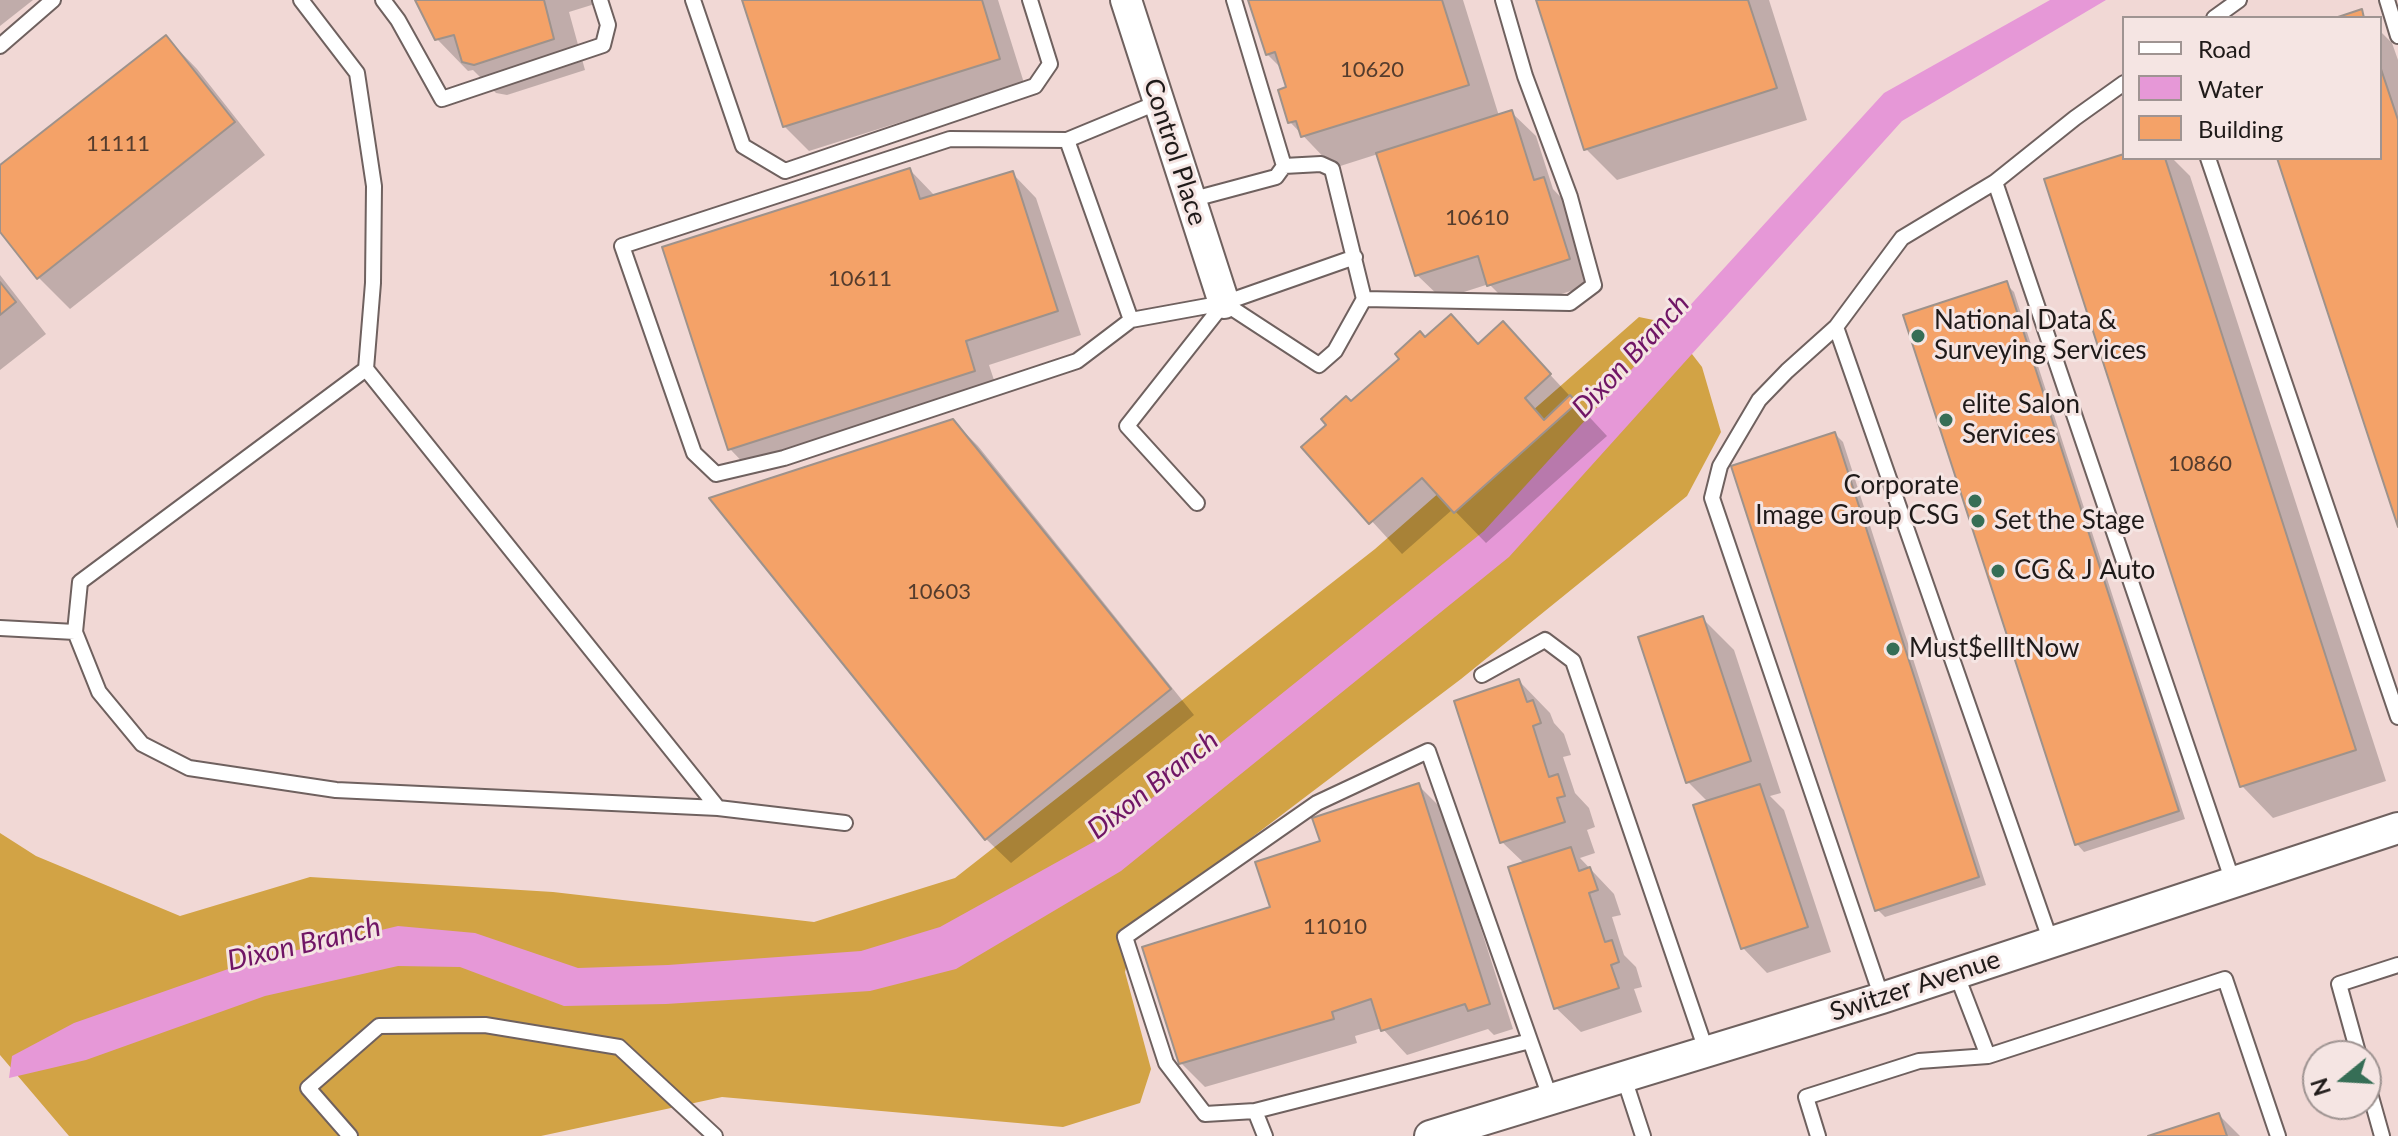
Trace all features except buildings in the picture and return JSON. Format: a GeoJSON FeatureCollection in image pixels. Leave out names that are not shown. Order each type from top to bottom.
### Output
{"type":"FeatureCollection","features":[{"type":"Feature","properties":{"kind":"street","name":"Control Place"},"geometry":{"type":"LineString","coordinates":[[1126,0],[1224,303]]}},
{"type":"Feature","properties":{"kind":"street","name":"Switzer Avenue"},"geometry":{"type":"LineString","coordinates":[[1437,1135],[1882,998],[2398,828]]}},
{"type":"Feature","properties":{"kind":"lane"},"geometry":{"type":"LineString","coordinates":[[0,46],[53,0]]}},
{"type":"Feature","properties":{"kind":"lane"},"geometry":{"type":"LineString","coordinates":[[301,0],[357,73],[374,186],[373,283],[366,369],[718,808]]}},
{"type":"Feature","properties":{"kind":"lane"},"geometry":{"type":"LineString","coordinates":[[383,0],[442,99],[603,45],[608,25],[600,0]]}},
{"type":"Feature","properties":{"kind":"lane"},"geometry":{"type":"LineString","coordinates":[[693,0],[743,146],[785,171],[1035,86],[1050,64],[1030,0]]}},
{"type":"Feature","properties":{"kind":"lane"},"geometry":{"type":"LineString","coordinates":[[1234,0],[1284,166]]}},
{"type":"Feature","properties":{"kind":"lane"},"geometry":{"type":"LineString","coordinates":[[1364,299],[1570,303],[1594,285],[1570,197],[1525,76],[1503,0]]}},
{"type":"Feature","properties":{"kind":"lane"},"geometry":{"type":"LineString","coordinates":[[2217,16],[2239,0]]}},
{"type":"Feature","properties":{"kind":"lane"},"geometry":{"type":"LineString","coordinates":[[2387,0],[2398,36]]}},
{"type":"Feature","properties":{"kind":"lane"},"geometry":{"type":"LineString","coordinates":[[1882,998],[1712,498],[1720,466],[1759,400],[1836,327],[1902,238],[1995,182],[2122,84]]}},
{"type":"Feature","properties":{"kind":"lane"},"geometry":{"type":"LineString","coordinates":[[1159,102],[1067,140],[950,139],[622,246],[694,453],[716,474],[784,458],[1077,361],[1131,320],[1224,303],[1355,257]]}},
{"type":"Feature","properties":{"kind":"lane"},"geometry":{"type":"LineString","coordinates":[[1067,140],[1131,320]]}},
{"type":"Feature","properties":{"kind":"lane"},"geometry":{"type":"LineString","coordinates":[[2209,160],[2398,717]]}},
{"type":"Feature","properties":{"kind":"lane"},"geometry":{"type":"LineString","coordinates":[[1224,303],[1319,365],[1335,351],[1364,299],[1332,169],[1321,164],[1284,166]]}},
{"type":"Feature","properties":{"kind":"lane"},"geometry":{"type":"LineString","coordinates":[[1190,200],[1276,177],[1284,166]]}},
{"type":"Feature","properties":{"kind":"lane"},"geometry":{"type":"LineString","coordinates":[[1995,182],[2233,882]]}},
{"type":"Feature","properties":{"kind":"lane"},"geometry":{"type":"LineString","coordinates":[[1197,503],[1127,426],[1224,303]]}},
{"type":"Feature","properties":{"kind":"lane"},"geometry":{"type":"LineString","coordinates":[[1836,327],[2051,942]]}},
{"type":"Feature","properties":{"kind":"lane"},"geometry":{"type":"LineString","coordinates":[[366,369],[80,582],[75,632],[99,692],[142,744],[189,768],[336,790],[718,808],[845,823]]}},
{"type":"Feature","properties":{"kind":"lane"},"geometry":{"type":"LineString","coordinates":[[0,628],[75,632]]}},
{"type":"Feature","properties":{"kind":"lane"},"geometry":{"type":"LineString","coordinates":[[1482,675],[1545,640],[1573,661],[1707,1053]]}},
{"type":"Feature","properties":{"kind":"lane"},"geometry":{"type":"LineString","coordinates":[[1530,1041],[1255,1111],[1205,1114],[1166,1063],[1125,937],[1317,803],[1428,751],[1551,1100]]}},
{"type":"Feature","properties":{"kind":"lane"},"geometry":{"type":"LineString","coordinates":[[2355,1040],[2339,984],[2398,965]]}},
{"type":"Feature","properties":{"kind":"lane"},"geometry":{"type":"LineString","coordinates":[[1956,973],[1988,1056]]}},
{"type":"Feature","properties":{"kind":"lane"},"geometry":{"type":"LineString","coordinates":[[1818,1136],[1806,1097],[1919,1061],[1988,1056],[2225,979],[2278,1136]]}},
{"type":"Feature","properties":{"kind":"lane"},"geometry":{"type":"LineString","coordinates":[[350,1136],[308,1088],[379,1026],[485,1025],[619,1047],[715,1136]]}},
{"type":"Feature","properties":{"kind":"lane"},"geometry":{"type":"LineString","coordinates":[[1624,1078],[1643,1136]]}},
{"type":"Feature","properties":{"kind":"lane"},"geometry":{"type":"LineString","coordinates":[[1255,1111],[1265,1136]]}},
{"type":"Feature","properties":{"kind":"shaded area"},"geometry":{"type":"Polygon","coordinates":[[[0,0],[2398,0],[2398,1136],[0,1136],[0,0]]]}},
{"type":"Feature","properties":{"kind":"shaded area"},"geometry":{"type":"Polygon","coordinates":[[[1639,317],[1668,323],[1702,367],[1721,432],[1687,496],[1461,679],[1135,926],[1125,972],[1151,1069],[1140,1103],[1063,1127],[722,1097],[541,1136],[69,1136],[0,1055],[0,833],[36,856],[180,916],[310,877],[553,892],[814,922],[955,878],[1375,549],[1639,317]]]}},
{"type":"Feature","properties":{"kind":"water"},"geometry":{"type":"Polygon","coordinates":[[[2050,0],[2106,0],[1902,121],[1509,557],[1121,871],[956,969],[870,991],[666,1004],[564,1006],[460,967],[398,966],[265,996],[86,1060],[9,1078],[12,1056],[74,1023],[251,961],[398,926],[475,933],[578,968],[668,965],[861,951],[940,927],[1106,835],[1484,531],[1884,93],[2050,0]]]}},
{"type":"Feature","properties":{"kind":"place","name":"National Data & Surveying Services"},"geometry":{"type":"Point","coordinates":[1918,336]}},
{"type":"Feature","properties":{"kind":"place","name":"elite Salon Services"},"geometry":{"type":"Point","coordinates":[1946,420]}},
{"type":"Feature","properties":{"kind":"place","name":"Corporate Image Group CSG"},"geometry":{"type":"Point","coordinates":[1975,501]}},
{"type":"Feature","properties":{"kind":"place","name":"Set the Stage"},"geometry":{"type":"Point","coordinates":[1978,521]}},
{"type":"Feature","properties":{"kind":"place","name":"CG & J Auto"},"geometry":{"type":"Point","coordinates":[1998,571]}},
{"type":"Feature","properties":{"kind":"place","name":"Must$ellItNow"},"geometry":{"type":"Point","coordinates":[1893,649]}},
{"type":"Feature","properties":{"kind":"water label","name":"Dixon Branch"},"geometry":{"type":"Point","coordinates":[1631,356]}},
{"type":"Feature","properties":{"kind":"water label","name":"Dixon Branch"},"geometry":{"type":"Point","coordinates":[1153,785]}},
{"type":"Feature","properties":{"kind":"water label","name":"Dixon Branch"},"geometry":{"type":"Point","coordinates":[304,944]}}]}
